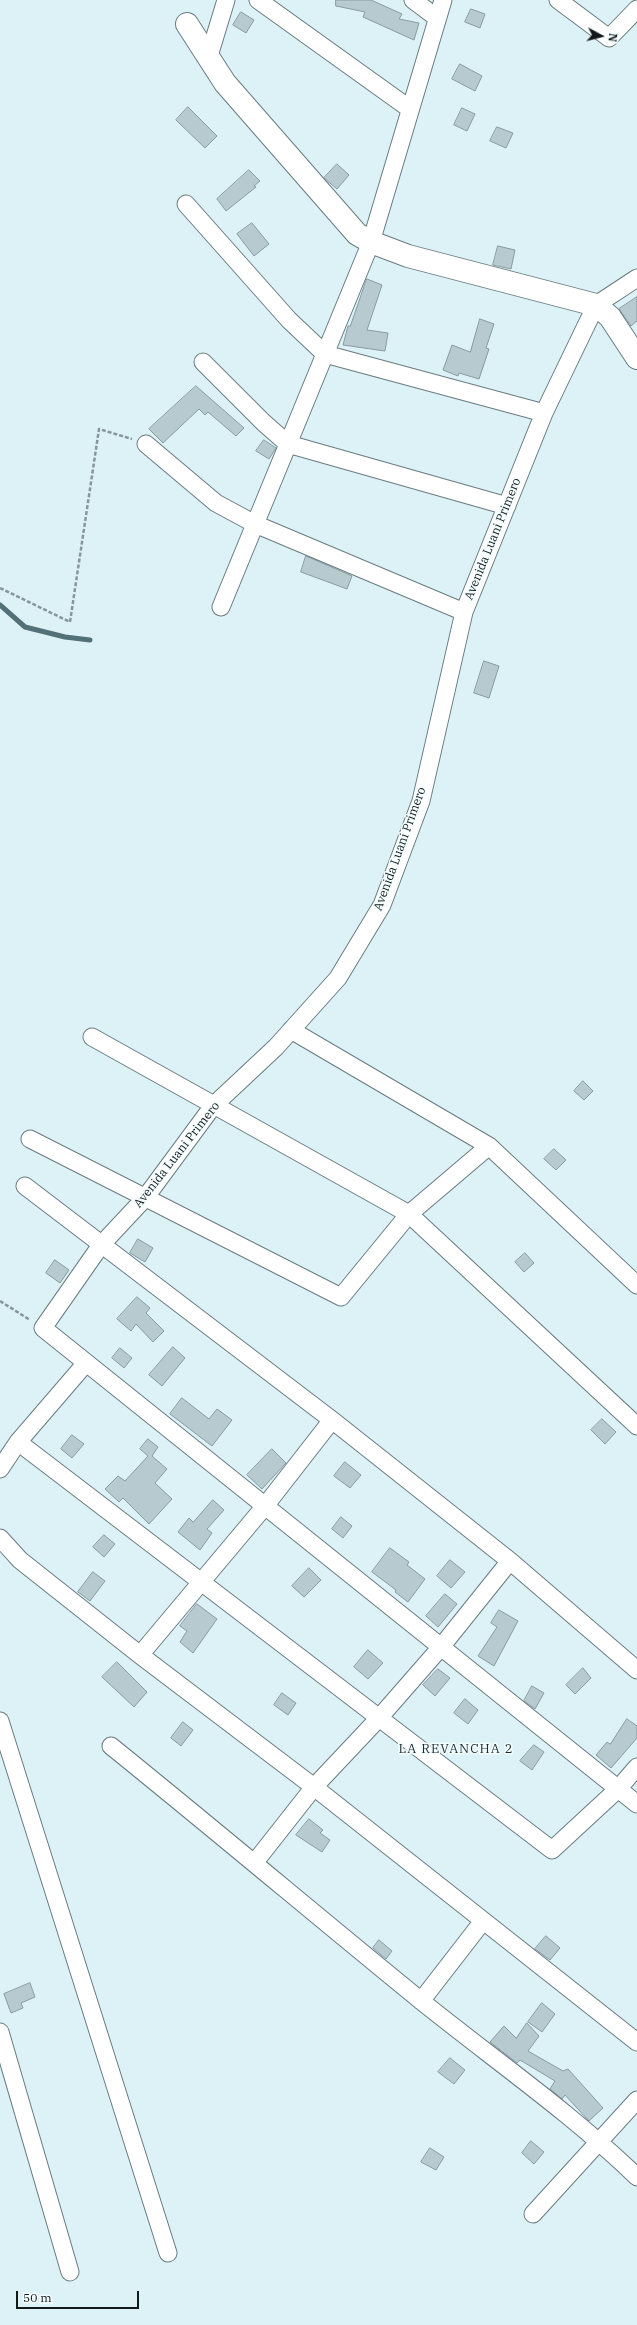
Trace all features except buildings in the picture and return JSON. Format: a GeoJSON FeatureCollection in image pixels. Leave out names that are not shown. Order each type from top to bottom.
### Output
{"type":"FeatureCollection","features":[{"type":"Feature","properties":{"kind":"street"},"geometry":{"type":"LineString","coordinates":[[209,56],[226,0]]}},
{"type":"Feature","properties":{"kind":"street"},"geometry":{"type":"LineString","coordinates":[[258,0],[410,109]]}},
{"type":"Feature","properties":{"kind":"street"},"geometry":{"type":"LineString","coordinates":[[413,0],[437,18]]}},
{"type":"Feature","properties":{"kind":"street"},"geometry":{"type":"LineString","coordinates":[[222,607],[371,242],[443,0]]}},
{"type":"Feature","properties":{"kind":"street"},"geometry":{"type":"LineString","coordinates":[[558,0],[609,38],[637,9]]}},
{"type":"Feature","properties":{"kind":"street"},"geometry":{"type":"LineString","coordinates":[[187,24],[230,88],[358,234],[371,242],[408,256],[596,305],[610,317],[637,358]]}},
{"type":"Feature","properties":{"kind":"street"},"geometry":{"type":"LineString","coordinates":[[186,204],[289,320],[325,354],[544,413]]}},
{"type":"Feature","properties":{"kind":"street"},"geometry":{"type":"LineString","coordinates":[[596,305],[637,278]]}},
{"type":"Feature","properties":{"kind":"street","name":"Avenida Luani Primero"},"geometry":{"type":"LineString","coordinates":[[43,1328],[101,1245],[144,1198],[213,1106],[276,1047],[338,978],[382,905],[421,801],[464,612],[544,413],[596,305]]}},
{"type":"Feature","properties":{"kind":"street"},"geometry":{"type":"LineString","coordinates":[[203,362],[264,423],[288,444],[506,506]]}},
{"type":"Feature","properties":{"kind":"street"},"geometry":{"type":"LineString","coordinates":[[146,444],[216,502],[255,524],[464,612]]}},
{"type":"Feature","properties":{"kind":"street"},"geometry":{"type":"LineString","coordinates":[[291,1030],[489,1146],[637,1285]]}},
{"type":"Feature","properties":{"kind":"street"},"geometry":{"type":"LineString","coordinates":[[92,1037],[213,1106],[409,1214],[637,1426]]}},
{"type":"Feature","properties":{"kind":"street"},"geometry":{"type":"LineString","coordinates":[[30,1139],[341,1297],[409,1214],[489,1146]]}},
{"type":"Feature","properties":{"kind":"street"},"geometry":{"type":"LineString","coordinates":[[25,1186],[332,1420],[510,1561],[637,1670]]}},
{"type":"Feature","properties":{"kind":"street"},"geometry":{"type":"LineString","coordinates":[[43,1328],[637,1804]]}},
{"type":"Feature","properties":{"kind":"street"},"geometry":{"type":"LineString","coordinates":[[0,1469],[18,1442],[86,1363]]}},
{"type":"Feature","properties":{"kind":"street"},"geometry":{"type":"LineString","coordinates":[[140,1655],[265,1506],[332,1420]]}},
{"type":"Feature","properties":{"kind":"street"},"geometry":{"type":"LineString","coordinates":[[18,1442],[552,1850],[618,1789],[637,1766]]}},
{"type":"Feature","properties":{"kind":"street"},"geometry":{"type":"LineString","coordinates":[[1,1545],[140,1655],[314,1786],[637,2042]]}},
{"type":"Feature","properties":{"kind":"street"},"geometry":{"type":"LineString","coordinates":[[255,1862],[314,1786],[379,1718],[441,1647],[510,1561]]}},
{"type":"Feature","properties":{"kind":"street"},"geometry":{"type":"LineString","coordinates":[[0,1721],[168,2253]]}},
{"type":"Feature","properties":{"kind":"street"},"geometry":{"type":"LineString","coordinates":[[111,1746],[255,1862],[421,2001],[599,2140],[637,2177]]}},
{"type":"Feature","properties":{"kind":"street"},"geometry":{"type":"LineString","coordinates":[[421,2001],[483,1921]]}},
{"type":"Feature","properties":{"kind":"street"},"geometry":{"type":"LineString","coordinates":[[0,2032],[70,2272]]}},
{"type":"Feature","properties":{"kind":"street"},"geometry":{"type":"LineString","coordinates":[[533,2214],[637,2100]]}},
{"type":"Feature","properties":{"kind":"path"},"geometry":{"type":"LineString","coordinates":[[0,588],[70,622],[99,429],[146,444]]}},
{"type":"Feature","properties":{"kind":"path"},"geometry":{"type":"LineString","coordinates":[[0,1301],[43,1328]]}},
{"type":"Feature","properties":{"kind":"waterway"},"geometry":{"type":"LineString","coordinates":[[0,605],[25,627],[65,637],[90,640]]}},
{"type":"Feature","properties":{"kind":"district","name":"LA REVANCHA 2"},"geometry":{"type":"Point","coordinates":[456,1749]}}]}
